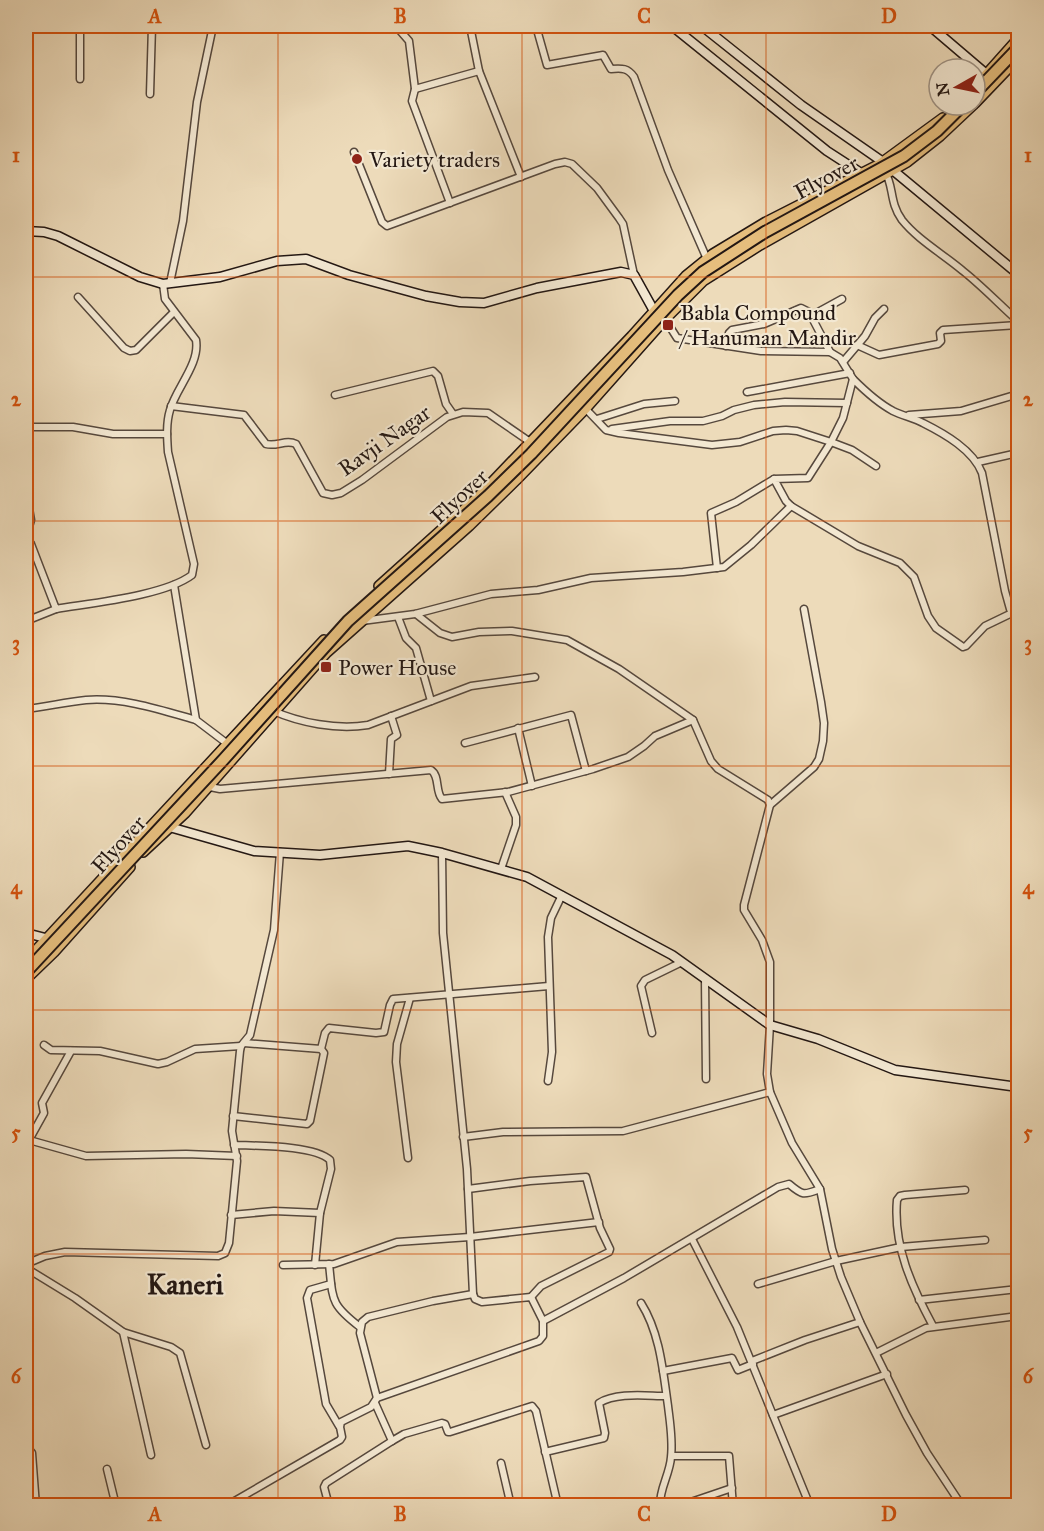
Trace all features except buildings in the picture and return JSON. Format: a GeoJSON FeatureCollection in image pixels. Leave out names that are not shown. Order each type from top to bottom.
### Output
{"type":"FeatureCollection","features":[{"type":"Feature","properties":{"kind":"highway"},"geometry":{"type":"LineString","coordinates":[[987,80],[1018,48]]}},
{"type":"Feature","properties":{"kind":"highway","name":"Flyover"},"geometry":{"type":"LineString","coordinates":[[26,972],[224,759],[348,621],[488,496],[531,454],[678,295],[703,272],[765,232],[904,156],[937,131],[951,117]]}},
{"type":"Feature","properties":{"kind":"main road"},"geometry":{"type":"LineString","coordinates":[[987,73],[1018,39]]}},
{"type":"Feature","properties":{"kind":"main road"},"geometry":{"type":"LineString","coordinates":[[987,91],[1018,58]]}},
{"type":"Feature","properties":{"kind":"main road"},"geometry":{"type":"LineString","coordinates":[[26,961],[350,613],[478,497],[574,398],[686,276],[707,259],[766,222],[882,163],[944,117]]}},
{"type":"Feature","properties":{"kind":"main road"},"geometry":{"type":"LineString","coordinates":[[26,980],[138,857],[208,788],[326,653],[469,526],[586,408],[665,319],[703,281],[760,245],[907,162],[960,117]]}},
{"type":"Feature","properties":{"kind":"street"},"geometry":{"type":"LineString","coordinates":[[29,26],[29,115]]}},
{"type":"Feature","properties":{"kind":"street"},"geometry":{"type":"LineString","coordinates":[[80,26],[80,79]]}},
{"type":"Feature","properties":{"kind":"street"},"geometry":{"type":"LineString","coordinates":[[150,94],[152,26]]}},
{"type":"Feature","properties":{"kind":"street"},"geometry":{"type":"LineString","coordinates":[[26,621],[56,609],[112,600],[174,585],[192,575],[195,569],[168,452],[167,434],[171,406],[191,366],[197,346],[196,340],[165,299],[183,221],[197,102],[213,26]]}},
{"type":"Feature","properties":{"kind":"street"},"geometry":{"type":"LineString","coordinates":[[396,26],[409,41],[415,89],[412,100],[415,112],[450,203]]}},
{"type":"Feature","properties":{"kind":"street"},"geometry":{"type":"LineString","coordinates":[[470,26],[479,71],[521,177]]}},
{"type":"Feature","properties":{"kind":"street"},"geometry":{"type":"LineString","coordinates":[[536,26],[547,65],[603,55],[611,69],[624,68],[630,71],[668,170],[707,259]]}},
{"type":"Feature","properties":{"kind":"street"},"geometry":{"type":"LineString","coordinates":[[672,26],[827,151],[861,173]]}},
{"type":"Feature","properties":{"kind":"street"},"geometry":{"type":"LineString","coordinates":[[702,26],[801,105],[882,163],[889,172],[1018,274]]}},
{"type":"Feature","properties":{"kind":"street"},"geometry":{"type":"LineString","coordinates":[[930,26],[966,57]]}},
{"type":"Feature","properties":{"kind":"street"},"geometry":{"type":"LineString","coordinates":[[415,89],[479,71]]}},
{"type":"Feature","properties":{"kind":"street"},"geometry":{"type":"LineString","coordinates":[[987,75],[996,82]]}},
{"type":"Feature","properties":{"kind":"street"},"geometry":{"type":"LineString","coordinates":[[354,152],[385,225],[389,226],[561,162],[572,164],[597,188],[623,224],[634,275],[654,311],[665,319],[677,338],[761,351],[830,352]]}},
{"type":"Feature","properties":{"kind":"street"},"geometry":{"type":"LineString","coordinates":[[889,172],[892,201],[902,220],[964,272],[1018,323]]}},
{"type":"Feature","properties":{"kind":"street"},"geometry":{"type":"LineString","coordinates":[[26,231],[58,236],[140,277],[167,283],[220,277],[277,261],[306,259],[349,275],[426,296],[460,302],[484,303],[537,288],[612,273],[621,272],[634,275]]}},
{"type":"Feature","properties":{"kind":"street"},"geometry":{"type":"LineString","coordinates":[[78,297],[129,351],[136,350],[174,312]]}},
{"type":"Feature","properties":{"kind":"street"},"geometry":{"type":"LineString","coordinates":[[811,316],[842,299]]}},
{"type":"Feature","properties":{"kind":"street"},"geometry":{"type":"LineString","coordinates":[[726,346],[732,330],[764,324],[804,308],[811,316],[830,352],[843,362],[852,376],[875,400],[893,411],[922,422],[978,462],[1005,591],[1018,624]]}},
{"type":"Feature","properties":{"kind":"street"},"geometry":{"type":"LineString","coordinates":[[843,362],[884,309]]}},
{"type":"Feature","properties":{"kind":"street"},"geometry":{"type":"LineString","coordinates":[[857,345],[879,355],[938,344],[942,341],[940,333],[943,330],[1018,323]]}},
{"type":"Feature","properties":{"kind":"street"},"geometry":{"type":"LineString","coordinates":[[335,395],[429,370],[438,376],[446,404],[453,414]]}},
{"type":"Feature","properties":{"kind":"street"},"geometry":{"type":"LineString","coordinates":[[747,393],[852,376]]}},
{"type":"Feature","properties":{"kind":"street"},"geometry":{"type":"LineString","coordinates":[[717,568],[711,513],[736,502],[774,479],[808,478],[843,418],[852,376]]}},
{"type":"Feature","properties":{"kind":"street"},"geometry":{"type":"LineString","coordinates":[[905,416],[961,411],[1018,394]]}},
{"type":"Feature","properties":{"kind":"street"},"geometry":{"type":"LineString","coordinates":[[574,398],[606,430],[712,445],[731,444],[773,431],[797,431],[852,450],[876,466]]}},
{"type":"Feature","properties":{"kind":"street"},"geometry":{"type":"LineString","coordinates":[[597,419],[644,404],[675,401]]}},
{"type":"Feature","properties":{"kind":"street"},"geometry":{"type":"LineString","coordinates":[[606,430],[670,421],[703,421],[754,405],[785,402],[847,403]]}},
{"type":"Feature","properties":{"kind":"street","name":"Ravji Nagar"},"geometry":{"type":"LineString","coordinates":[[171,406],[244,415],[267,444],[290,442],[296,444],[323,493],[332,495],[362,480],[453,414],[473,411],[488,413],[543,452]]}},
{"type":"Feature","properties":{"kind":"street"},"geometry":{"type":"LineString","coordinates":[[26,427],[73,427],[113,434],[167,434]]}},
{"type":"Feature","properties":{"kind":"street"},"geometry":{"type":"LineString","coordinates":[[978,462],[1018,453]]}},
{"type":"Feature","properties":{"kind":"street"},"geometry":{"type":"LineString","coordinates":[[774,479],[791,506],[858,546],[900,563],[914,577],[928,616],[936,628],[963,647],[984,626],[1012,613]]}},
{"type":"Feature","properties":{"kind":"street"},"geometry":{"type":"LineString","coordinates":[[26,491],[31,520],[26,537],[31,544],[56,609]]}},
{"type":"Feature","properties":{"kind":"street"},"geometry":{"type":"LineString","coordinates":[[350,613],[361,622],[416,614],[491,594],[538,590],[591,578],[724,567],[791,506]]}},
{"type":"Feature","properties":{"kind":"street"},"geometry":{"type":"LineString","coordinates":[[174,585],[196,720]]}},
{"type":"Feature","properties":{"kind":"street"},"geometry":{"type":"LineString","coordinates":[[804,609],[821,702],[824,723],[823,741],[819,759],[814,767],[770,805],[744,904],[744,910],[762,940],[770,962],[767,1074],[770,1092],[792,1143],[820,1189],[836,1261],[860,1322],[927,1453],[962,1506]]}},
{"type":"Feature","properties":{"kind":"street"},"geometry":{"type":"LineString","coordinates":[[416,614],[440,633],[452,637],[479,632],[512,631],[567,640],[619,669],[693,720],[711,761],[718,769],[768,800],[770,805]]}},
{"type":"Feature","properties":{"kind":"street"},"geometry":{"type":"LineString","coordinates":[[398,617],[406,638],[416,648],[431,701]]}},
{"type":"Feature","properties":{"kind":"street"},"geometry":{"type":"LineString","coordinates":[[263,706],[311,723],[357,727],[479,684],[535,677]]}},
{"type":"Feature","properties":{"kind":"street"},"geometry":{"type":"LineString","coordinates":[[26,709],[87,700],[107,700],[139,705],[196,720],[239,752]]}},
{"type":"Feature","properties":{"kind":"street"},"geometry":{"type":"LineString","coordinates":[[465,743],[572,715],[586,771]]}},
{"type":"Feature","properties":{"kind":"street"},"geometry":{"type":"LineString","coordinates":[[388,774],[391,739],[397,735],[391,716]]}},
{"type":"Feature","properties":{"kind":"street"},"geometry":{"type":"LineString","coordinates":[[194,781],[208,788],[220,789],[431,770],[435,771],[439,796],[445,799],[505,792],[586,771],[628,757],[655,736],[693,720]]}},
{"type":"Feature","properties":{"kind":"street"},"geometry":{"type":"LineString","coordinates":[[518,728],[532,786]]}},
{"type":"Feature","properties":{"kind":"street"},"geometry":{"type":"LineString","coordinates":[[501,869],[516,817],[505,792]]}},
{"type":"Feature","properties":{"kind":"street"},"geometry":{"type":"LineString","coordinates":[[156,822],[254,851],[320,855],[408,846],[501,869],[527,877],[682,962],[770,1025],[818,1039],[895,1070],[1018,1087]]}},
{"type":"Feature","properties":{"kind":"street"},"geometry":{"type":"LineString","coordinates":[[206,1445],[180,1353],[171,1347],[123,1332],[26,1266],[45,1256],[65,1252],[222,1255],[227,1249],[237,1156],[232,1137],[233,1116],[243,1044],[250,1035],[274,930],[280,852]]}},
{"type":"Feature","properties":{"kind":"street"},"geometry":{"type":"LineString","coordinates":[[442,853],[443,933],[468,1189],[472,1294],[478,1302],[531,1297],[541,1286],[607,1255],[610,1249],[599,1222],[586,1177],[468,1189]]}},
{"type":"Feature","properties":{"kind":"street"},"geometry":{"type":"LineString","coordinates":[[548,1082],[552,1052],[548,937],[552,918],[562,895]]}},
{"type":"Feature","properties":{"kind":"street"},"geometry":{"type":"LineString","coordinates":[[26,933],[62,943]]}},
{"type":"Feature","properties":{"kind":"street"},"geometry":{"type":"LineString","coordinates":[[652,1033],[640,986],[645,980],[682,962]]}},
{"type":"Feature","properties":{"kind":"street"},"geometry":{"type":"LineString","coordinates":[[705,978],[706,1079]]}},
{"type":"Feature","properties":{"kind":"street"},"geometry":{"type":"LineString","coordinates":[[233,1116],[307,1124],[310,1121],[324,1053],[321,1049],[324,1034],[329,1028],[384,1032],[391,1001],[396,998],[549,986]]}},
{"type":"Feature","properties":{"kind":"street"},"geometry":{"type":"LineString","coordinates":[[408,1158],[396,1062],[397,1044],[410,998]]}},
{"type":"Feature","properties":{"kind":"street"},"geometry":{"type":"LineString","coordinates":[[44,1045],[51,1050],[100,1051],[158,1064],[195,1049],[243,1044],[321,1049]]}},
{"type":"Feature","properties":{"kind":"street"},"geometry":{"type":"LineString","coordinates":[[26,1152],[29,1140],[44,1113],[42,1103],[71,1051]]}},
{"type":"Feature","properties":{"kind":"street"},"geometry":{"type":"LineString","coordinates":[[463,1137],[503,1132],[623,1131],[770,1092]]}},
{"type":"Feature","properties":{"kind":"street"},"geometry":{"type":"LineString","coordinates":[[29,1140],[86,1156],[186,1154],[237,1156]]}},
{"type":"Feature","properties":{"kind":"street"},"geometry":{"type":"LineString","coordinates":[[234,1145],[275,1146],[327,1156],[332,1163],[320,1213],[315,1265]]}},
{"type":"Feature","properties":{"kind":"street"},"geometry":{"type":"LineString","coordinates":[[543,1321],[692,1239],[778,1186],[789,1184],[801,1194],[820,1189]]}},
{"type":"Feature","properties":{"kind":"street"},"geometry":{"type":"LineString","coordinates":[[933,1326],[908,1277],[901,1247],[897,1204],[900,1196],[965,1190]]}},
{"type":"Feature","properties":{"kind":"street"},"geometry":{"type":"LineString","coordinates":[[231,1215],[274,1211],[320,1213]]}},
{"type":"Feature","properties":{"kind":"street"},"geometry":{"type":"LineString","coordinates":[[284,1264],[315,1265],[347,1261],[397,1242],[470,1237],[599,1222]]}},
{"type":"Feature","properties":{"kind":"street"},"geometry":{"type":"LineString","coordinates":[[692,1239],[753,1363],[810,1506]]}},
{"type":"Feature","properties":{"kind":"street"},"geometry":{"type":"LineString","coordinates":[[758,1284],[836,1261],[901,1247],[985,1240]]}},
{"type":"Feature","properties":{"kind":"street"},"geometry":{"type":"LineString","coordinates":[[329,1264],[335,1306],[360,1327]]}},
{"type":"Feature","properties":{"kind":"street"},"geometry":{"type":"LineString","coordinates":[[226,1506],[342,1437],[340,1427],[326,1404],[307,1298],[310,1290],[331,1284]]}},
{"type":"Feature","properties":{"kind":"street"},"geometry":{"type":"LineString","coordinates":[[919,1300],[1018,1288]]}},
{"type":"Feature","properties":{"kind":"street"},"geometry":{"type":"LineString","coordinates":[[392,1441],[376,1400],[360,1327],[362,1322],[368,1317],[382,1313],[472,1294]]}},
{"type":"Feature","properties":{"kind":"street"},"geometry":{"type":"LineString","coordinates":[[340,1427],[341,1422],[371,1407],[376,1400],[539,1341],[543,1336],[543,1321],[531,1297]]}},
{"type":"Feature","properties":{"kind":"street"},"geometry":{"type":"LineString","coordinates":[[641,1303],[649,1316],[657,1340],[672,1439],[672,1456],[665,1486],[660,1495],[660,1506]]}},
{"type":"Feature","properties":{"kind":"street"},"geometry":{"type":"LineString","coordinates":[[876,1353],[933,1326],[1018,1316]]}},
{"type":"Feature","properties":{"kind":"street"},"geometry":{"type":"LineString","coordinates":[[663,1371],[732,1358],[738,1370],[805,1340],[860,1322]]}},
{"type":"Feature","properties":{"kind":"street"},"geometry":{"type":"LineString","coordinates":[[123,1332],[151,1455]]}},
{"type":"Feature","properties":{"kind":"street"},"geometry":{"type":"LineString","coordinates":[[774,1415],[887,1374]]}},
{"type":"Feature","properties":{"kind":"street"},"geometry":{"type":"LineString","coordinates":[[545,1452],[604,1438],[599,1403],[604,1400],[666,1396]]}},
{"type":"Feature","properties":{"kind":"street"},"geometry":{"type":"LineString","coordinates":[[329,1506],[324,1487],[326,1483],[411,1431],[445,1424],[450,1432],[532,1406],[536,1411],[558,1506]]}},
{"type":"Feature","properties":{"kind":"street"},"geometry":{"type":"LineString","coordinates":[[26,1446],[32,1453],[36,1506]]}},
{"type":"Feature","properties":{"kind":"street"},"geometry":{"type":"LineString","coordinates":[[672,1456],[729,1456],[733,1506]]}},
{"type":"Feature","properties":{"kind":"street"},"geometry":{"type":"LineString","coordinates":[[501,1463],[511,1506]]}},
{"type":"Feature","properties":{"kind":"street"},"geometry":{"type":"LineString","coordinates":[[107,1469],[116,1506]]}},
{"type":"Feature","properties":{"kind":"street"},"geometry":{"type":"LineString","coordinates":[[679,1506],[732,1488]]}},
{"type":"Feature","properties":{"kind":"place","name":"Variety traders"},"geometry":{"type":"Point","coordinates":[357,159]}},
{"type":"Feature","properties":{"kind":"place","name":"Babla Compound / Hanuman Mandir"},"geometry":{"type":"Point","coordinates":[668,325]}},
{"type":"Feature","properties":{"kind":"place","name":"Power House"},"geometry":{"type":"Point","coordinates":[326,667]}},
{"type":"Feature","properties":{"kind":"district","name":"Kaneri"},"geometry":{"type":"Point","coordinates":[185,1284]}}]}
